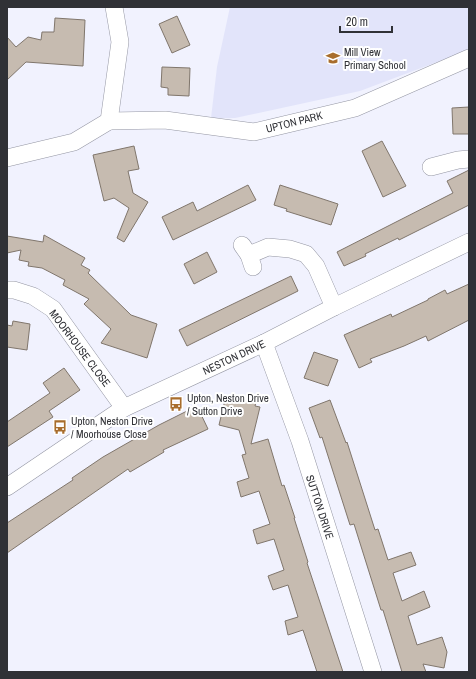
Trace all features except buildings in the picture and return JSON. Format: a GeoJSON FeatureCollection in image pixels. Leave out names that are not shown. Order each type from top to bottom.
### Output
{"type":"FeatureCollection","features":[{"type":"Feature","properties":{"kind":"street"},"geometry":{"type":"LineString","coordinates":[[109,121],[120,42],[114,7]]}},
{"type":"Feature","properties":{"kind":"street","name":"UPTON PARK"},"geometry":{"type":"LineString","coordinates":[[7,158],[74,142],[109,121],[165,120],[254,132],[355,108],[469,58]]}},
{"type":"Feature","properties":{"kind":"street"},"geometry":{"type":"LineString","coordinates":[[430,168],[458,160],[469,160]]}},
{"type":"Feature","properties":{"kind":"street","name":"NESTON DRIVE"},"geometry":{"type":"LineString","coordinates":[[7,487],[124,408],[264,343],[334,307],[469,242]]}},
{"type":"Feature","properties":{"kind":"street"},"geometry":{"type":"LineString","coordinates":[[248,256],[268,247],[290,249],[306,254],[316,266],[334,307]]}},
{"type":"Feature","properties":{"kind":"street","name":"MOORHOUSE CLOSE"},"geometry":{"type":"LineString","coordinates":[[7,290],[14,290],[34,296],[53,309],[124,408]]}},
{"type":"Feature","properties":{"kind":"street","name":"SUTTON DRIVE"},"geometry":{"type":"LineString","coordinates":[[264,343],[300,441],[373,672]]}},
{"type":"Feature","properties":{"kind":"shaded area","name":"Mill View Primary School"},"geometry":{"type":"Polygon","coordinates":[[[230,7],[469,7],[469,50],[360,91],[235,118],[211,118],[217,67],[230,7]]]}},
{"type":"Feature","properties":{"kind":"place","name":"Mill View Primary School"},"geometry":{"type":"Point","coordinates":[333,58]}},
{"type":"Feature","properties":{"kind":"place","name":"Upton, Neston Drive / Sutton Drive"},"geometry":{"type":"Point","coordinates":[176,404]}},
{"type":"Feature","properties":{"kind":"place","name":"Upton, Neston Drive / Moorhouse Close"},"geometry":{"type":"Point","coordinates":[60,427]}}]}
